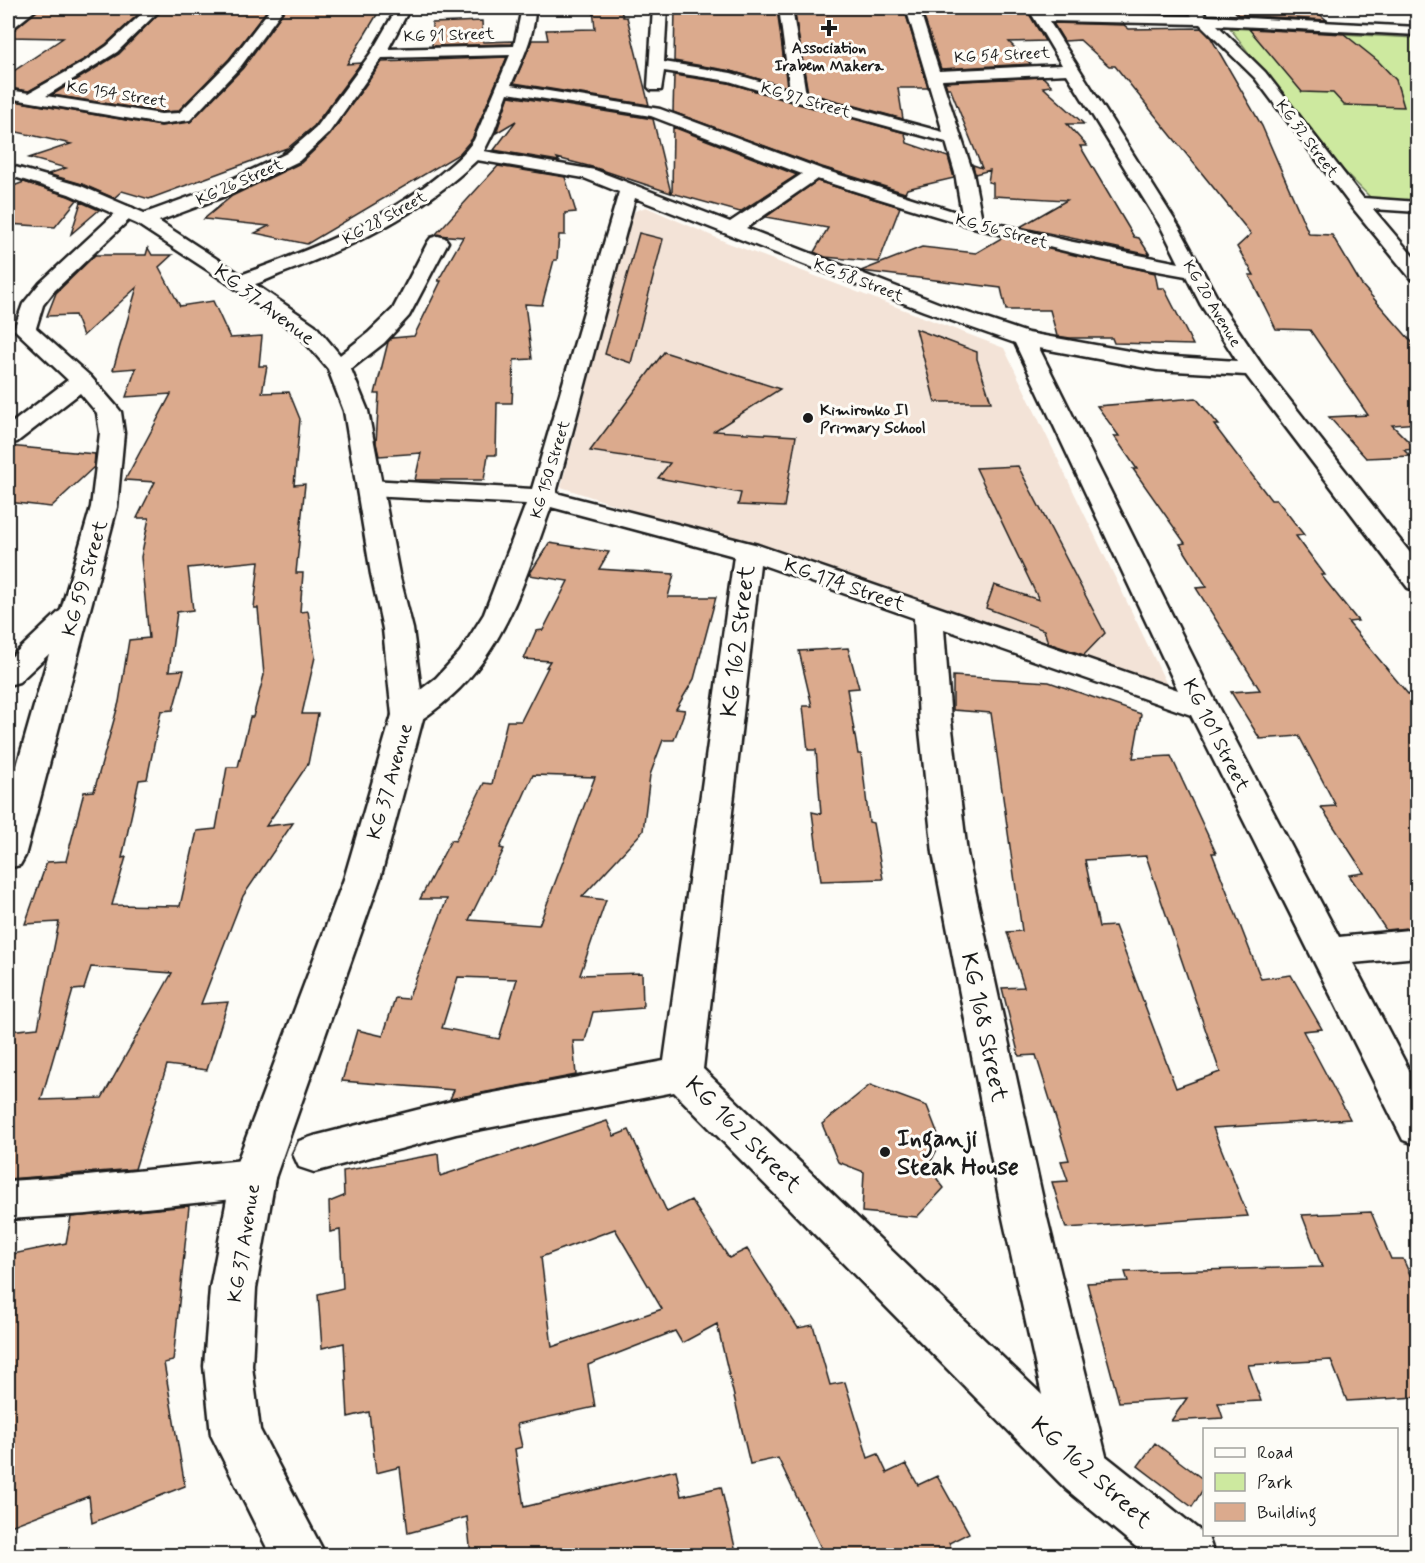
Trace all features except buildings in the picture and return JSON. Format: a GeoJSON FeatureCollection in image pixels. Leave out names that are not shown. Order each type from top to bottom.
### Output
{"type":"FeatureCollection","features":[{"type":"Feature","properties":{"kind":"street"},"geometry":{"type":"LineString","coordinates":[[11,20],[31,8]]}},
{"type":"Feature","properties":{"kind":"street"},"geometry":{"type":"LineString","coordinates":[[31,98],[112,49],[155,8]]}},
{"type":"Feature","properties":{"kind":"street","name":"KG 154 Street"},"geometry":{"type":"LineString","coordinates":[[8,94],[161,119],[184,117],[236,63],[277,8]]}},
{"type":"Feature","properties":{"kind":"street","name":"KG 26 Street"},"geometry":{"type":"LineString","coordinates":[[136,216],[222,191],[293,157],[322,131],[378,54],[403,8]]}},
{"type":"Feature","properties":{"kind":"street","name":"KG 28 Street"},"geometry":{"type":"LineString","coordinates":[[239,282],[298,261],[397,214],[435,189],[473,154],[491,121],[520,50],[529,8]]}},
{"type":"Feature","properties":{"kind":"street"},"geometry":{"type":"LineString","coordinates":[[654,112],[659,66],[660,8]]}},
{"type":"Feature","properties":{"kind":"street"},"geometry":{"type":"LineString","coordinates":[[786,8],[799,98]]}},
{"type":"Feature","properties":{"kind":"street"},"geometry":{"type":"LineString","coordinates":[[912,8],[964,173],[973,223]]}},
{"type":"Feature","properties":{"kind":"street","name":"KG 32 Street"},"geometry":{"type":"LineString","coordinates":[[1191,8],[1260,75],[1358,203],[1418,275]]}},
{"type":"Feature","properties":{"kind":"street"},"geometry":{"type":"LineString","coordinates":[[1037,12],[1418,31]]}},
{"type":"Feature","properties":{"kind":"street","name":"KG 20 Avenue"},"geometry":{"type":"LineString","coordinates":[[1037,12],[1170,227],[1211,305],[1253,369],[1418,582]]}},
{"type":"Feature","properties":{"kind":"street"},"geometry":{"type":"LineString","coordinates":[[1361,13],[1384,30]]}},
{"type":"Feature","properties":{"kind":"street","name":"KG 91 Street"},"geometry":{"type":"LineString","coordinates":[[378,54],[520,50]]}},
{"type":"Feature","properties":{"kind":"street","name":"KG 97 Street"},"geometry":{"type":"LineString","coordinates":[[659,66],[731,76],[799,98],[952,139]]}},
{"type":"Feature","properties":{"kind":"street","name":"KG 54 Street"},"geometry":{"type":"LineString","coordinates":[[934,76],[1073,69]]}},
{"type":"Feature","properties":{"kind":"street","name":"KG 56 Street"},"geometry":{"type":"LineString","coordinates":[[503,88],[654,112],[815,173],[973,223],[1143,264],[1193,271]]}},
{"type":"Feature","properties":{"kind":"street","name":"KG 58 Street"},"geometry":{"type":"LineString","coordinates":[[473,154],[580,172],[931,307],[1024,339],[1156,363],[1253,369]]}},
{"type":"Feature","properties":{"kind":"street","name":"KG 37 Avenue"},"geometry":{"type":"LineString","coordinates":[[8,170],[75,190],[136,216],[239,282],[307,330],[339,367],[356,411],[398,629],[408,714],[362,879],[253,1178],[232,1299],[228,1366],[236,1435],[300,1556]]}},
{"type":"Feature","properties":{"kind":"street"},"geometry":{"type":"LineString","coordinates":[[731,230],[815,173]]}},
{"type":"Feature","properties":{"kind":"street","name":"KG 150 Street"},"geometry":{"type":"LineString","coordinates":[[408,714],[447,685],[472,657],[498,614],[542,497],[629,189]]}},
{"type":"Feature","properties":{"kind":"street"},"geometry":{"type":"LineString","coordinates":[[1358,203],[1418,207]]}},
{"type":"Feature","properties":{"kind":"street"},"geometry":{"type":"LineString","coordinates":[[16,337],[33,304],[47,287],[136,216]]}},
{"type":"Feature","properties":{"kind":"street"},"geometry":{"type":"LineString","coordinates":[[339,367],[376,338],[402,312],[438,242]]}},
{"type":"Feature","properties":{"kind":"street","name":"KG 59 Street"},"geometry":{"type":"LineString","coordinates":[[8,856],[104,507],[112,433],[109,412],[82,381],[16,337]]}},
{"type":"Feature","properties":{"kind":"street","name":"KG 101 Street"},"geometry":{"type":"LineString","coordinates":[[1024,339],[1203,709],[1418,1128]]}},
{"type":"Feature","properties":{"kind":"street"},"geometry":{"type":"LineString","coordinates":[[8,437],[82,381]]}},
{"type":"Feature","properties":{"kind":"street","name":"KG 174 Street"},"geometry":{"type":"LineString","coordinates":[[370,488],[542,497],[748,551],[1203,709]]}},
{"type":"Feature","properties":{"kind":"street","name":"KG 162 Street"},"geometry":{"type":"LineString","coordinates":[[748,551],[682,1074],[1084,1471],[1189,1556]]}},
{"type":"Feature","properties":{"kind":"street","name":"KG 168 Street"},"geometry":{"type":"LineString","coordinates":[[928,613],[935,721],[950,853],[1025,1218],[1084,1471]]}},
{"type":"Feature","properties":{"kind":"street"},"geometry":{"type":"LineString","coordinates":[[8,676],[73,615]]}},
{"type":"Feature","properties":{"kind":"street"},"geometry":{"type":"LineString","coordinates":[[1328,952],[1418,943]]}},
{"type":"Feature","properties":{"kind":"street"},"geometry":{"type":"LineString","coordinates":[[314,1154],[456,1117],[682,1074]]}},
{"type":"Feature","properties":{"kind":"street"},"geometry":{"type":"LineString","coordinates":[[8,1200],[87,1195],[253,1178]]}},
{"type":"Feature","properties":{"kind":"shaded area","name":"Kimironko II Primary School"},"geometry":{"type":"Polygon","coordinates":[[[646,207],[726,242],[1004,348],[1172,695],[836,578],[561,487],[630,220],[635,211],[646,207]]]}},
{"type":"Feature","properties":{"kind":"green space"},"geometry":{"type":"Polygon","coordinates":[[[1230,28],[1417,38],[1417,208],[1379,206],[1318,145],[1230,28]]]}},
{"type":"Feature","properties":{"kind":"place","name":"Association Irabem Makera"},"geometry":{"type":"Point","coordinates":[829,28]}},
{"type":"Feature","properties":{"kind":"place","name":"Kimironko II Primary School"},"geometry":{"type":"Point","coordinates":[808,418]}},
{"type":"Feature","properties":{"kind":"place","name":"Inganji Steak House"},"geometry":{"type":"Point","coordinates":[885,1152]}}]}
